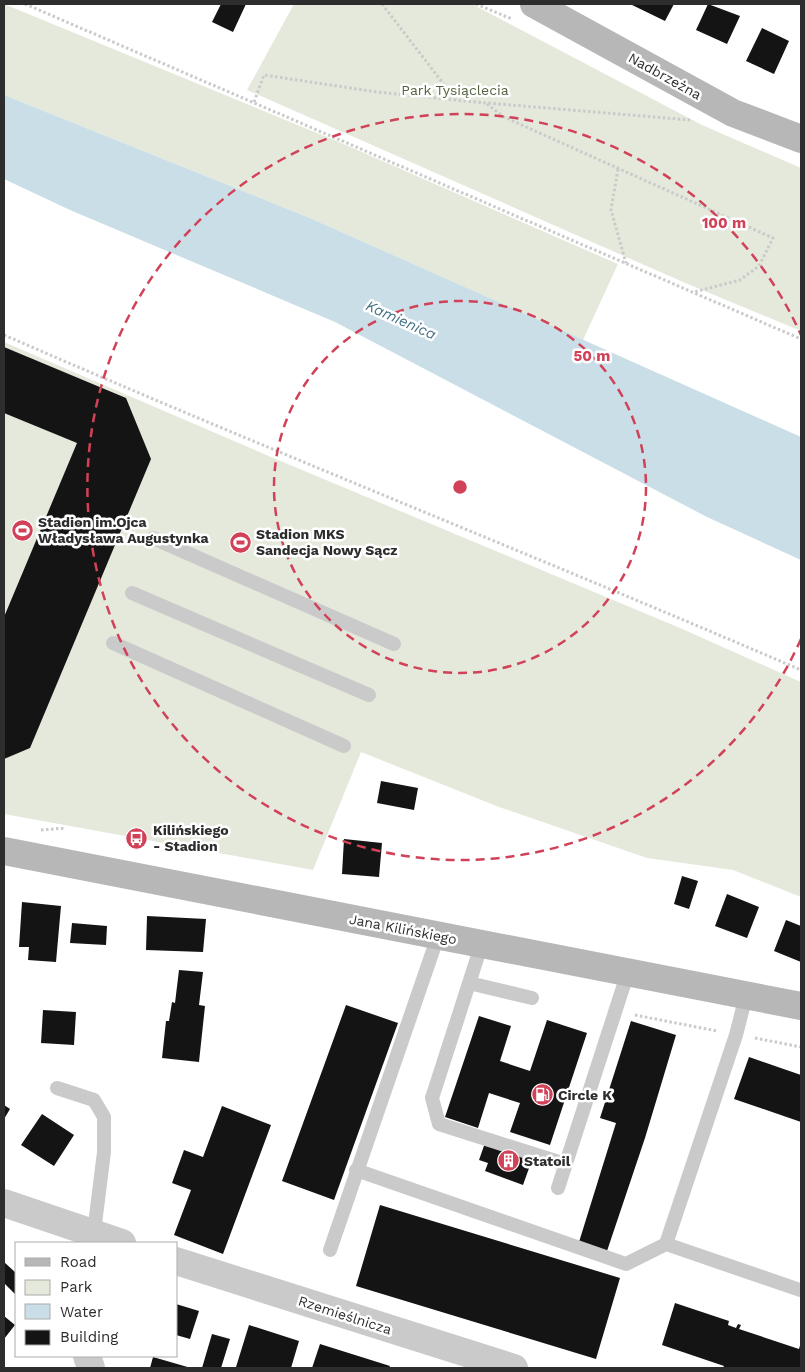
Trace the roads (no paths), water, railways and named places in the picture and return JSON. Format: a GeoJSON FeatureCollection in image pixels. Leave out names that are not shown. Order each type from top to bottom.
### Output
{"type":"FeatureCollection","features":[{"type":"Feature","properties":{"kind":"main road","name":"Nadbrzeżna"},"geometry":{"type":"LineString","coordinates":[[534,4],[732,113],[801,139]]}},
{"type":"Feature","properties":{"kind":"main road","name":"Jana Kilińskiego"},"geometry":{"type":"LineString","coordinates":[[4,851],[801,1006]]}},
{"type":"Feature","properties":{"kind":"street"},"geometry":{"type":"LineString","coordinates":[[4,1203],[93,1238],[116,1242]]}},
{"type":"Feature","properties":{"kind":"street","name":"Rzemieślnicza"},"geometry":{"type":"LineString","coordinates":[[178,1262],[510,1368]]}},
{"type":"Feature","properties":{"kind":"lane"},"geometry":{"type":"LineString","coordinates":[[153,538],[394,644]]}},
{"type":"Feature","properties":{"kind":"lane"},"geometry":{"type":"LineString","coordinates":[[132,593],[369,695]]}},
{"type":"Feature","properties":{"kind":"lane"},"geometry":{"type":"LineString","coordinates":[[113,643],[344,746]]}},
{"type":"Feature","properties":{"kind":"lane"},"geometry":{"type":"LineString","coordinates":[[330,1250],[438,936]]}},
{"type":"Feature","properties":{"kind":"lane"},"geometry":{"type":"LineString","coordinates":[[482,943],[432,1098],[439,1124],[565,1164]]}},
{"type":"Feature","properties":{"kind":"lane"},"geometry":{"type":"LineString","coordinates":[[558,1188],[628,972]]}},
{"type":"Feature","properties":{"kind":"lane"},"geometry":{"type":"LineString","coordinates":[[469,983],[532,998]]}},
{"type":"Feature","properties":{"kind":"lane"},"geometry":{"type":"LineString","coordinates":[[356,1170],[626,1264],[666,1244],[736,1035],[746,996]]}},
{"type":"Feature","properties":{"kind":"lane"},"geometry":{"type":"LineString","coordinates":[[57,1088],[94,1100],[104,1117],[104,1152],[93,1238]]}},
{"type":"Feature","properties":{"kind":"lane"},"geometry":{"type":"LineString","coordinates":[[666,1244],[800,1290]]}},
{"type":"Feature","properties":{"kind":"water","name":"Kamienica"},"geometry":{"type":"Polygon","coordinates":[[[4,95],[310,218],[801,437],[801,560],[707,517],[335,322],[70,210],[4,179],[4,95]]]}},
{"type":"Feature","properties":{"kind":"place","name":"Stadion im.Ojca Władysława Augustynka"},"geometry":{"type":"Point","coordinates":[22,530]}},
{"type":"Feature","properties":{"kind":"place","name":"Stadion MKS Sandecja Nowy Sącz"},"geometry":{"type":"Point","coordinates":[240,542]}},
{"type":"Feature","properties":{"kind":"place","name":"Kilińskiego - Stadion"},"geometry":{"type":"Point","coordinates":[137,838]}},
{"type":"Feature","properties":{"kind":"place","name":"Circle K"},"geometry":{"type":"Point","coordinates":[542,1095]}},
{"type":"Feature","properties":{"kind":"place","name":"Statoil"},"geometry":{"type":"Point","coordinates":[508,1161]}},
{"type":"Feature","properties":{"kind":"park label","name":"Park Tysiąclecia"},"geometry":{"type":"Point","coordinates":[455,90]}}]}
